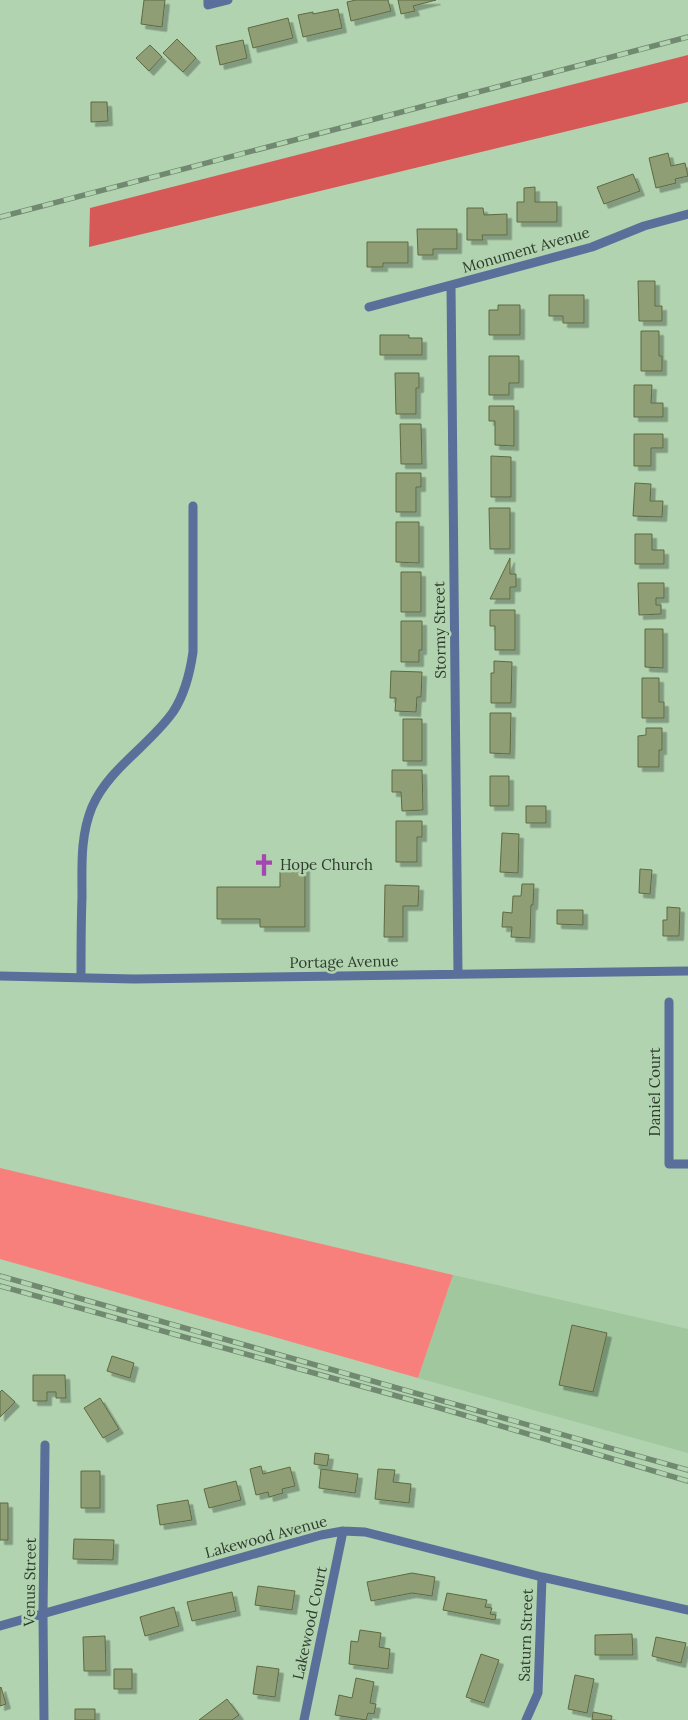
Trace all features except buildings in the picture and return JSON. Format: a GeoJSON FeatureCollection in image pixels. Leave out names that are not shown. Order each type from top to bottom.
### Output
{"type":"FeatureCollection","features":[{"type":"Feature","properties":{"kind":"street"},"geometry":{"type":"LineString","coordinates":[[208,0],[208,5],[228,0]]}},
{"type":"Feature","properties":{"kind":"street","name":"Monument Avenue"},"geometry":{"type":"LineString","coordinates":[[368,307],[592,247],[644,226],[688,214]]}},
{"type":"Feature","properties":{"kind":"street","name":"Stormy Street"},"geometry":{"type":"LineString","coordinates":[[451,286],[458,974]]}},
{"type":"Feature","properties":{"kind":"street"},"geometry":{"type":"LineString","coordinates":[[81,977],[83,849],[90,815],[96,800],[108,781],[172,713],[184,692],[189,674],[193,652],[193,506]]}},
{"type":"Feature","properties":{"kind":"street","name":"Portage Avenue"},"geometry":{"type":"LineString","coordinates":[[0,976],[134,979],[688,970]]}},
{"type":"Feature","properties":{"kind":"street","name":"Daniel Court"},"geometry":{"type":"LineString","coordinates":[[669,1002],[669,1164],[688,1164]]}},
{"type":"Feature","properties":{"kind":"street","name":"Venus Street"},"geometry":{"type":"LineString","coordinates":[[44,1720],[45,1445]]}},
{"type":"Feature","properties":{"kind":"street","name":"Lakewood Avenue"},"geometry":{"type":"LineString","coordinates":[[0,1626],[321,1535],[343,1531],[365,1532],[542,1578],[688,1610]]}},
{"type":"Feature","properties":{"kind":"street","name":"Lakewood Court"},"geometry":{"type":"LineString","coordinates":[[304,1720],[343,1531]]}},
{"type":"Feature","properties":{"kind":"street","name":"Saturn Street"},"geometry":{"type":"LineString","coordinates":[[526,1720],[538,1693],[542,1578]]}},
{"type":"Feature","properties":{"kind":"shaded area"},"geometry":{"type":"Polygon","coordinates":[[[688,55],[688,102],[89,247],[90,208],[688,55]]]}},
{"type":"Feature","properties":{"kind":"shaded area"},"geometry":{"type":"Polygon","coordinates":[[[0,1168],[453,1275],[418,1378],[0,1259],[0,1168]]]}},
{"type":"Feature","properties":{"kind":"shaded area"},"geometry":{"type":"Polygon","coordinates":[[[453,1275],[688,1329],[688,1453],[418,1378],[453,1275]]]}},
{"type":"Feature","properties":{"kind":"railway"},"geometry":{"type":"LineString","coordinates":[[0,217],[688,37]]}},
{"type":"Feature","properties":{"kind":"railway"},"geometry":{"type":"LineString","coordinates":[[0,1276],[688,1470]]}},
{"type":"Feature","properties":{"kind":"railway"},"geometry":{"type":"LineString","coordinates":[[0,1286],[433,1406],[688,1481]]}},
{"type":"Feature","properties":{"kind":"place","name":"Hope Church"},"geometry":{"type":"Point","coordinates":[264,865]}}]}
